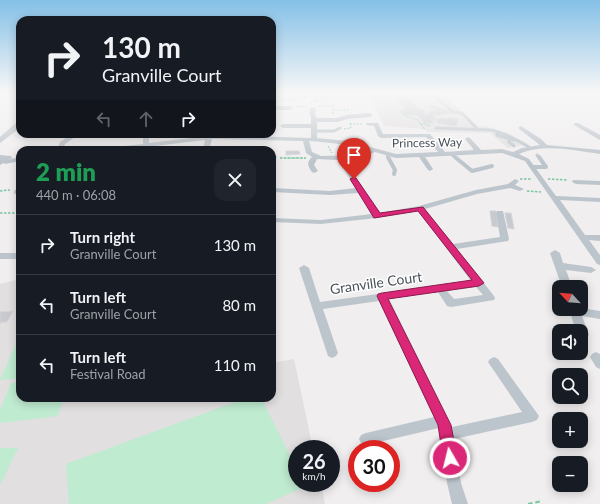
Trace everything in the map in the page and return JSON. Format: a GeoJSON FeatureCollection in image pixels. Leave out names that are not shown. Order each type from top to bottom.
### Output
{"type":"FeatureCollection","features":[{"type":"Feature","properties":{"kind":"street"},"geometry":{"type":"LineString","coordinates":[[314,117],[314,140]]}},
{"type":"Feature","properties":{"kind":"street"},"geometry":{"type":"LineString","coordinates":[[283,126],[314,125],[352,117]]}},
{"type":"Feature","properties":{"kind":"street"},"geometry":{"type":"LineString","coordinates":[[368,124],[376,124],[381,136],[428,135],[443,154]]}},
{"type":"Feature","properties":{"kind":"street"},"geometry":{"type":"LineString","coordinates":[[1,138],[16,127]]}},
{"type":"Feature","properties":{"kind":"street"},"geometry":{"type":"LineString","coordinates":[[521,128],[545,146]]}},
{"type":"Feature","properties":{"kind":"street"},"geometry":{"type":"LineString","coordinates":[[576,128],[586,130],[600,138]]}},
{"type":"Feature","properties":{"kind":"street"},"geometry":{"type":"LineString","coordinates":[[61,146],[62,143],[70,138]]}},
{"type":"Feature","properties":{"kind":"street"},"geometry":{"type":"LineString","coordinates":[[146,138],[146,145]]}},
{"type":"Feature","properties":{"kind":"street"},"geometry":{"type":"LineString","coordinates":[[207,146],[209,138]]}},
{"type":"Feature","properties":{"kind":"street","name":"Princess Way"},"geometry":{"type":"LineString","coordinates":[[138,146],[209,138]]}},
{"type":"Feature","properties":{"kind":"street","name":"Princess Way"},"geometry":{"type":"LineString","coordinates":[[276,138],[348,143],[388,155],[451,154],[502,151],[523,157],[542,179],[600,262]]}},
{"type":"Feature","properties":{"kind":"street"},"geometry":{"type":"LineString","coordinates":[[468,139],[479,152]]}},
{"type":"Feature","properties":{"kind":"street"},"geometry":{"type":"LineString","coordinates":[[306,140],[309,153],[313,156],[340,158],[360,157],[374,151]]}},
{"type":"Feature","properties":{"kind":"street"},"geometry":{"type":"LineString","coordinates":[[514,154],[529,147],[545,146],[600,152]]}},
{"type":"Feature","properties":{"kind":"street"},"geometry":{"type":"LineString","coordinates":[[420,155],[430,169]]}},
{"type":"Feature","properties":{"kind":"street"},"geometry":{"type":"LineString","coordinates":[[313,156],[311,165],[314,171]]}},
{"type":"Feature","properties":{"kind":"street"},"geometry":{"type":"LineString","coordinates":[[2,160],[16,158]]}},
{"type":"Feature","properties":{"kind":"street"},"geometry":{"type":"LineString","coordinates":[[340,158],[377,216]]}},
{"type":"Feature","properties":{"kind":"street"},"geometry":{"type":"LineString","coordinates":[[576,182],[600,183]]}},
{"type":"Feature","properties":{"kind":"street"},"geometry":{"type":"LineString","coordinates":[[276,220],[321,222],[377,216],[420,208],[513,183],[520,189]]}},
{"type":"Feature","properties":{"kind":"street"},"geometry":{"type":"LineString","coordinates":[[276,190],[296,190],[322,194],[360,190]]}},
{"type":"Feature","properties":{"kind":"street"},"geometry":{"type":"LineString","coordinates":[[553,195],[600,200]]}},
{"type":"Feature","properties":{"kind":"street","name":"Granville Court"},"geometry":{"type":"LineString","coordinates":[[420,208],[490,298],[451,303],[440,288]]}},
{"type":"Feature","properties":{"kind":"street"},"geometry":{"type":"LineString","coordinates":[[451,247],[505,239],[500,213]]}},
{"type":"Feature","properties":{"kind":"street"},"geometry":{"type":"LineString","coordinates":[[582,237],[600,238]]}},
{"type":"Feature","properties":{"kind":"street"},"geometry":{"type":"LineString","coordinates":[[555,253],[565,280]]}},
{"type":"Feature","properties":{"kind":"street"},"geometry":{"type":"LineString","coordinates":[[0,256],[16,256]]}},
{"type":"Feature","properties":{"kind":"street"},"geometry":{"type":"LineString","coordinates":[[560,266],[590,270]]}},
{"type":"Feature","properties":{"kind":"street","name":"Granville Court"},"geometry":{"type":"LineString","coordinates":[[304,268],[332,354]]}},
{"type":"Feature","properties":{"kind":"street","name":"Granville Court"},"geometry":{"type":"LineString","coordinates":[[316,306],[479,283]]}},
{"type":"Feature","properties":{"kind":"street"},"geometry":{"type":"LineString","coordinates":[[382,296],[445,427],[454,483],[460,504]]}},
{"type":"Feature","properties":{"kind":"street"},"geometry":{"type":"LineString","coordinates":[[588,313],[600,315]]}},
{"type":"Feature","properties":{"kind":"street"},"geometry":{"type":"LineString","coordinates":[[366,439],[532,416],[494,362]]}},
{"type":"Feature","properties":{"kind":"lane"},"geometry":{"type":"LineString","coordinates":[[465,117],[478,130]]}},
{"type":"Feature","properties":{"kind":"lane"},"geometry":{"type":"LineString","coordinates":[[314,125],[331,131],[339,128]]}},
{"type":"Feature","properties":{"kind":"lane"},"geometry":{"type":"LineString","coordinates":[[436,128],[449,130],[486,129],[497,132],[529,147]]}},
{"type":"Feature","properties":{"kind":"lane"},"geometry":{"type":"LineString","coordinates":[[497,132],[497,135],[510,140],[516,140]]}},
{"type":"Feature","properties":{"kind":"lane"},"geometry":{"type":"LineString","coordinates":[[510,140],[508,142],[514,146]]}},
{"type":"Feature","properties":{"kind":"lane"},"geometry":{"type":"LineString","coordinates":[[451,154],[472,171],[492,166]]}},
{"type":"Feature","properties":{"kind":"lane"},"geometry":{"type":"LineString","coordinates":[[388,155],[388,158],[395,170],[394,174]]}},
{"type":"Feature","properties":{"kind":"lane"},"geometry":{"type":"LineString","coordinates":[[532,167],[546,167],[537,155]]}},
{"type":"Feature","properties":{"kind":"lane"},"geometry":{"type":"LineString","coordinates":[[357,164],[363,161],[360,157]]}},
{"type":"Feature","properties":{"kind":"path"},"geometry":{"type":"LineString","coordinates":[[339,128],[351,128],[346,117]]}},
{"type":"Feature","properties":{"kind":"path"},"geometry":{"type":"LineString","coordinates":[[408,117],[418,120],[428,135]]}},
{"type":"Feature","properties":{"kind":"path"},"geometry":{"type":"LineString","coordinates":[[350,124],[368,124]]}},
{"type":"Feature","properties":{"kind":"path"},"geometry":{"type":"LineString","coordinates":[[421,124],[436,128]]}},
{"type":"Feature","properties":{"kind":"path"},"geometry":{"type":"LineString","coordinates":[[276,157],[308,158],[313,156]]}},
{"type":"Feature","properties":{"kind":"path"},"geometry":{"type":"LineString","coordinates":[[513,183],[516,179],[524,178],[571,180],[576,182]]}},
{"type":"Feature","properties":{"kind":"path"},"geometry":{"type":"LineString","coordinates":[[520,189],[553,195]]}},
{"type":"Feature","properties":{"kind":"path"},"geometry":{"type":"LineString","coordinates":[[0,191],[16,190]]}},
{"type":"Feature","properties":{"kind":"path"},"geometry":{"type":"LineString","coordinates":[[0,213],[16,212]]}},
{"type":"Feature","properties":{"kind":"path"},"geometry":{"type":"LineString","coordinates":[[528,504],[542,501]]}},
{"type":"Feature","properties":{"kind":"shaded area"},"geometry":{"type":"Polygon","coordinates":[[[379,117],[468,117],[478,126],[488,126],[490,129],[505,132],[529,144],[508,148],[490,133],[428,132],[424,129],[384,126],[379,117]]]}},
{"type":"Feature","properties":{"kind":"shaded area"},"geometry":{"type":"Polygon","coordinates":[[[16,280],[16,402],[276,402],[276,362],[294,359],[311,440],[288,440],[288,492],[323,492],[325,504],[0,504],[0,284],[16,280]]]}},
{"type":"Feature","properties":{"kind":"green space"},"geometry":{"type":"Polygon","coordinates":[[[16,343],[16,378],[0,380],[16,343]]]}},
{"type":"Feature","properties":{"kind":"green space"},"geometry":{"type":"Polygon","coordinates":[[[16,382],[16,402],[62,402],[58,416],[0,423],[0,410],[11,383],[16,382]]]}},
{"type":"Feature","properties":{"kind":"green space"},"geometry":{"type":"Polygon","coordinates":[[[235,402],[263,402],[288,451],[288,492],[293,492],[266,504],[69,504],[66,464],[235,402]]]}},
{"type":"Feature","properties":{"kind":"green space"},"geometry":{"type":"Polygon","coordinates":[[[0,448],[18,448],[0,485],[0,448]]]}},
{"type":"Feature","properties":{"kind":"building"},"geometry":{"type":"Polygon","coordinates":[[[418,117],[433,117],[439,120],[431,119],[434,123],[425,124],[418,117]]]}},
{"type":"Feature","properties":{"kind":"building"},"geometry":{"type":"Polygon","coordinates":[[[439,118],[458,119],[456,126],[437,123],[439,118]]]}},
{"type":"Feature","properties":{"kind":"building"},"geometry":{"type":"Polygon","coordinates":[[[286,151],[299,151],[300,154],[286,155],[286,151]]]}},
{"type":"Feature","properties":{"kind":"building"},"geometry":{"type":"Polygon","coordinates":[[[490,211],[496,211],[498,227],[492,226],[490,211]]]}},
{"type":"Feature","properties":{"kind":"building"},"geometry":{"type":"Polygon","coordinates":[[[505,213],[511,213],[514,229],[508,228],[505,213]]]}},
{"type":"Feature","properties":{"kind":"building"},"geometry":{"type":"Polygon","coordinates":[[[13,311],[7,322],[1,322],[0,324],[0,312],[13,311]]]}},
{"type":"Feature","properties":{"kind":"route"},"geometry":{"type":"LineString","coordinates":[[354,179],[377,216],[420,208],[479,283],[382,296],[445,425],[450,458]]}}]}
